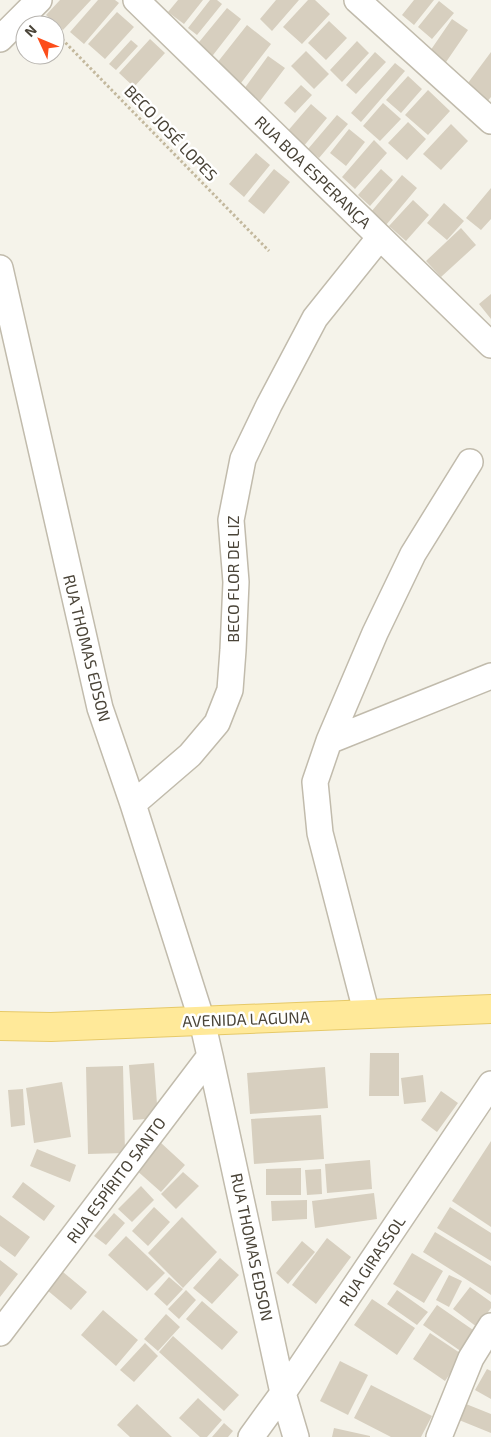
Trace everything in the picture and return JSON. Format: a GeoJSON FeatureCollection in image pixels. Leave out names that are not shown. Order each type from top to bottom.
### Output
{"type":"FeatureCollection","features":[{"type":"Feature","properties":{"kind":"main road","name":"AVENIDA LAGUNA"},"geometry":{"type":"LineString","coordinates":[[0,1026],[52,1027],[491,1009]]}},
{"type":"Feature","properties":{"kind":"street"},"geometry":{"type":"LineString","coordinates":[[0,39],[38,0]]}},
{"type":"Feature","properties":{"kind":"street","name":"RUA BOA ESPERANÇA"},"geometry":{"type":"LineString","coordinates":[[136,0],[491,345]]}},
{"type":"Feature","properties":{"kind":"street"},"geometry":{"type":"LineString","coordinates":[[357,0],[491,121]]}},
{"type":"Feature","properties":{"kind":"street","name":"BECO FLOR DE LIZ"},"geometry":{"type":"LineString","coordinates":[[133,804],[190,755],[217,723],[230,690],[236,582],[231,520],[243,459],[315,318],[380,237]]}},
{"type":"Feature","properties":{"kind":"street","name":"RUA THOMAS EDSON"},"geometry":{"type":"LineString","coordinates":[[0,268],[100,708],[133,804],[202,1021]]}},
{"type":"Feature","properties":{"kind":"street"},"geometry":{"type":"LineString","coordinates":[[367,1015],[320,833],[315,782],[329,741],[375,633],[413,554],[470,462]]}},
{"type":"Feature","properties":{"kind":"street"},"geometry":{"type":"LineString","coordinates":[[329,741],[491,676]]}},
{"type":"Feature","properties":{"kind":"street"},"geometry":{"type":"LineString","coordinates":[[202,1021],[210,1056]]}},
{"type":"Feature","properties":{"kind":"street","name":"RUA THOMAS EDSON"},"geometry":{"type":"LineString","coordinates":[[210,1056],[284,1393],[296,1437]]}},
{"type":"Feature","properties":{"kind":"street","name":"RUA ESPÍRITO SANTO"},"geometry":{"type":"LineString","coordinates":[[0,1333],[210,1056]]}},
{"type":"Feature","properties":{"kind":"street","name":"RUA GIRASSOL"},"geometry":{"type":"LineString","coordinates":[[251,1437],[284,1393],[491,1084]]}},
{"type":"Feature","properties":{"kind":"street"},"geometry":{"type":"LineString","coordinates":[[447,1435],[471,1358],[491,1326]]}},
{"type":"Feature","properties":{"kind":"path","name":"BECO JOSÉ LOPES"},"geometry":{"type":"LineString","coordinates":[[65,42],[269,251]]}},
{"type":"Feature","properties":{"kind":"building"},"geometry":{"type":"Polygon","coordinates":[[[60,0],[91,0],[65,28],[65,15],[46,15],[60,0]]]}},
{"type":"Feature","properties":{"kind":"building"},"geometry":{"type":"Polygon","coordinates":[[[98,0],[115,0],[119,3],[84,44],[70,32],[98,0]]]}},
{"type":"Feature","properties":{"kind":"building"},"geometry":{"type":"Polygon","coordinates":[[[178,0],[203,0],[184,24],[168,12],[178,0]]]}},
{"type":"Feature","properties":{"kind":"building"},"geometry":{"type":"Polygon","coordinates":[[[210,0],[217,0],[222,4],[197,35],[188,28],[210,0]]]}},
{"type":"Feature","properties":{"kind":"building"},"geometry":{"type":"Polygon","coordinates":[[[276,0],[299,0],[272,31],[260,19],[276,0]]]}},
{"type":"Feature","properties":{"kind":"building"},"geometry":{"type":"Polygon","coordinates":[[[308,0],[315,0],[330,14],[302,44],[283,27],[308,0]]]}},
{"type":"Feature","properties":{"kind":"building"},"geometry":{"type":"Polygon","coordinates":[[[414,0],[434,0],[414,25],[402,15],[414,0]]]}},
{"type":"Feature","properties":{"kind":"building"},"geometry":{"type":"Polygon","coordinates":[[[439,1],[454,13],[432,39],[418,27],[439,1]]]}},
{"type":"Feature","properties":{"kind":"building"},"geometry":{"type":"Polygon","coordinates":[[[227,8],[241,19],[210,59],[195,47],[227,8]]]}},
{"type":"Feature","properties":{"kind":"building"},"geometry":{"type":"Polygon","coordinates":[[[117,12],[134,27],[105,59],[88,44],[117,12]]]}},
{"type":"Feature","properties":{"kind":"building"},"geometry":{"type":"Polygon","coordinates":[[[452,19],[468,30],[444,65],[428,54],[452,19]]]}},
{"type":"Feature","properties":{"kind":"building"},"geometry":{"type":"Polygon","coordinates":[[[329,21],[347,38],[326,60],[308,43],[329,21]]]}},
{"type":"Feature","properties":{"kind":"building"},"geometry":{"type":"Polygon","coordinates":[[[247,25],[271,44],[241,83],[217,63],[247,25]]]}},
{"type":"Feature","properties":{"kind":"building"},"geometry":{"type":"Polygon","coordinates":[[[150,39],[165,53],[134,87],[119,73],[150,39]]]}},
{"type":"Feature","properties":{"kind":"building"},"geometry":{"type":"Polygon","coordinates":[[[131,40],[138,46],[116,70],[109,64],[131,40]]]}},
{"type":"Feature","properties":{"kind":"building"},"geometry":{"type":"Polygon","coordinates":[[[357,41],[369,53],[342,82],[330,70],[357,41]]]}},
{"type":"Feature","properties":{"kind":"building"},"geometry":{"type":"Polygon","coordinates":[[[306,51],[329,74],[314,89],[291,66],[306,51]]]}},
{"type":"Feature","properties":{"kind":"building"},"geometry":{"type":"Polygon","coordinates":[[[375,52],[386,62],[356,94],[346,85],[375,52]]]}},
{"type":"Feature","properties":{"kind":"building"},"geometry":{"type":"Polygon","coordinates":[[[491,52],[491,97],[486,103],[465,87],[491,52]]]}},
{"type":"Feature","properties":{"kind":"building"},"geometry":{"type":"Polygon","coordinates":[[[268,56],[285,68],[260,101],[244,89],[268,56]]]}},
{"type":"Feature","properties":{"kind":"building"},"geometry":{"type":"Polygon","coordinates":[[[395,63],[405,71],[361,122],[351,113],[395,63]]]}},
{"type":"Feature","properties":{"kind":"building"},"geometry":{"type":"Polygon","coordinates":[[[408,76],[422,89],[401,113],[386,100],[408,76]]]}},
{"type":"Feature","properties":{"kind":"building"},"geometry":{"type":"Polygon","coordinates":[[[301,85],[312,95],[295,113],[284,103],[301,85]]]}},
{"type":"Feature","properties":{"kind":"building"},"geometry":{"type":"Polygon","coordinates":[[[428,90],[450,111],[428,135],[405,115],[428,90]]]}},
{"type":"Feature","properties":{"kind":"building"},"geometry":{"type":"Polygon","coordinates":[[[383,103],[401,119],[380,141],[363,126],[383,103]]]}},
{"type":"Feature","properties":{"kind":"building"},"geometry":{"type":"Polygon","coordinates":[[[311,104],[327,118],[303,147],[286,133],[311,104]]]}},
{"type":"Feature","properties":{"kind":"building"},"geometry":{"type":"Polygon","coordinates":[[[337,115],[348,124],[319,158],[308,149],[337,115]]]}},
{"type":"Feature","properties":{"kind":"building"},"geometry":{"type":"Polygon","coordinates":[[[408,122],[426,139],[407,160],[388,143],[408,122]]]}},
{"type":"Feature","properties":{"kind":"building"},"geometry":{"type":"Polygon","coordinates":[[[451,124],[468,141],[441,170],[423,154],[451,124]]]}},
{"type":"Feature","properties":{"kind":"building"},"geometry":{"type":"Polygon","coordinates":[[[349,129],[365,142],[346,166],[330,153],[349,129]]]}},
{"type":"Feature","properties":{"kind":"building"},"geometry":{"type":"Polygon","coordinates":[[[374,140],[387,153],[355,189],[342,177],[374,140]]]}},
{"type":"Feature","properties":{"kind":"building"},"geometry":{"type":"Polygon","coordinates":[[[256,153],[270,165],[244,197],[229,184],[256,153]]]}},
{"type":"Feature","properties":{"kind":"building"},"geometry":{"type":"Polygon","coordinates":[[[274,169],[290,182],[264,214],[248,201],[274,169]]]}},
{"type":"Feature","properties":{"kind":"building"},"geometry":{"type":"Polygon","coordinates":[[[381,169],[393,180],[370,206],[358,195],[381,169]]]}},
{"type":"Feature","properties":{"kind":"building"},"geometry":{"type":"Polygon","coordinates":[[[402,175],[417,188],[386,225],[371,212],[402,175]]]}},
{"type":"Feature","properties":{"kind":"building"},"geometry":{"type":"Polygon","coordinates":[[[491,188],[491,219],[481,230],[466,218],[491,188]]]}},
{"type":"Feature","properties":{"kind":"building"},"geometry":{"type":"Polygon","coordinates":[[[413,200],[429,215],[406,241],[389,226],[413,200]]]}},
{"type":"Feature","properties":{"kind":"building"},"geometry":{"type":"Polygon","coordinates":[[[444,203],[464,221],[447,240],[427,223],[444,203]]]}},
{"type":"Feature","properties":{"kind":"building"},"geometry":{"type":"Polygon","coordinates":[[[461,228],[476,245],[441,277],[426,261],[461,228]]]}},
{"type":"Feature","properties":{"kind":"building"},"geometry":{"type":"Polygon","coordinates":[[[491,294],[491,319],[479,304],[491,294]]]}},
{"type":"Feature","properties":{"kind":"building"},"geometry":{"type":"Polygon","coordinates":[[[370,1053],[399,1053],[399,1096],[369,1096],[370,1053]]]}},
{"type":"Feature","properties":{"kind":"building"},"geometry":{"type":"Polygon","coordinates":[[[154,1063],[158,1118],[133,1120],[129,1065],[154,1063]]]}},
{"type":"Feature","properties":{"kind":"building"},"geometry":{"type":"Polygon","coordinates":[[[123,1066],[125,1153],[88,1154],[86,1067],[123,1066]]]}},
{"type":"Feature","properties":{"kind":"building"},"geometry":{"type":"Polygon","coordinates":[[[325,1067],[328,1108],[250,1114],[247,1073],[325,1067]]]}},
{"type":"Feature","properties":{"kind":"building"},"geometry":{"type":"Polygon","coordinates":[[[423,1075],[426,1102],[404,1104],[401,1078],[423,1075]]]}},
{"type":"Feature","properties":{"kind":"building"},"geometry":{"type":"Polygon","coordinates":[[[62,1082],[71,1137],[34,1143],[26,1088],[62,1082]]]}},
{"type":"Feature","properties":{"kind":"building"},"geometry":{"type":"Polygon","coordinates":[[[23,1089],[25,1125],[11,1127],[8,1090],[23,1089]]]}},
{"type":"Feature","properties":{"kind":"building"},"geometry":{"type":"Polygon","coordinates":[[[441,1091],[458,1103],[437,1132],[421,1120],[441,1091]]]}},
{"type":"Feature","properties":{"kind":"building"},"geometry":{"type":"Polygon","coordinates":[[[321,1115],[324,1159],[254,1164],[251,1119],[321,1115]]]}},
{"type":"Feature","properties":{"kind":"building"},"geometry":{"type":"Polygon","coordinates":[[[491,1141],[491,1227],[452,1201],[491,1141]]]}},
{"type":"Feature","properties":{"kind":"building"},"geometry":{"type":"Polygon","coordinates":[[[160,1142],[185,1165],[161,1192],[135,1169],[160,1142]]]}},
{"type":"Feature","properties":{"kind":"building"},"geometry":{"type":"Polygon","coordinates":[[[37,1149],[76,1165],[70,1182],[30,1166],[37,1149]]]}},
{"type":"Feature","properties":{"kind":"building"},"geometry":{"type":"Polygon","coordinates":[[[370,1160],[372,1189],[327,1193],[325,1164],[370,1160]]]}},
{"type":"Feature","properties":{"kind":"building"},"geometry":{"type":"Polygon","coordinates":[[[301,1168],[301,1195],[266,1195],[266,1169],[301,1168]]]}},
{"type":"Feature","properties":{"kind":"building"},"geometry":{"type":"Polygon","coordinates":[[[321,1169],[322,1194],[307,1195],[305,1170],[321,1169]]]}},
{"type":"Feature","properties":{"kind":"building"},"geometry":{"type":"Polygon","coordinates":[[[183,1172],[199,1186],[176,1209],[161,1194],[183,1172]]]}},
{"type":"Feature","properties":{"kind":"building"},"geometry":{"type":"Polygon","coordinates":[[[23,1182],[55,1206],[44,1221],[12,1197],[23,1182]]]}},
{"type":"Feature","properties":{"kind":"building"},"geometry":{"type":"Polygon","coordinates":[[[141,1186],[154,1200],[132,1222],[118,1209],[141,1186]]]}},
{"type":"Feature","properties":{"kind":"building"},"geometry":{"type":"Polygon","coordinates":[[[374,1193],[377,1219],[315,1228],[312,1201],[374,1193]]]}},
{"type":"Feature","properties":{"kind":"building"},"geometry":{"type":"Polygon","coordinates":[[[307,1200],[307,1219],[272,1221],[271,1201],[307,1200]]]}},
{"type":"Feature","properties":{"kind":"building"},"geometry":{"type":"Polygon","coordinates":[[[154,1207],[170,1222],[148,1246],[132,1231],[154,1207]]]}},
{"type":"Feature","properties":{"kind":"building"},"geometry":{"type":"Polygon","coordinates":[[[450,1207],[491,1233],[491,1261],[437,1228],[450,1207]]]}},
{"type":"Feature","properties":{"kind":"building"},"geometry":{"type":"Polygon","coordinates":[[[114,1213],[125,1223],[106,1245],[94,1236],[114,1213]]]}},
{"type":"Feature","properties":{"kind":"building"},"geometry":{"type":"Polygon","coordinates":[[[0,1215],[30,1237],[15,1257],[0,1246],[0,1215]]]}},
{"type":"Feature","properties":{"kind":"building"},"geometry":{"type":"Polygon","coordinates":[[[182,1217],[217,1252],[183,1288],[148,1253],[182,1217]]]}},
{"type":"Feature","properties":{"kind":"building"},"geometry":{"type":"Polygon","coordinates":[[[435,1232],[491,1266],[491,1295],[423,1252],[435,1232]]]}},
{"type":"Feature","properties":{"kind":"building"},"geometry":{"type":"Polygon","coordinates":[[[126,1236],[165,1273],[147,1291],[108,1255],[126,1236]]]}},
{"type":"Feature","properties":{"kind":"building"},"geometry":{"type":"Polygon","coordinates":[[[327,1238],[351,1257],[316,1304],[292,1285],[327,1238]]]}},
{"type":"Feature","properties":{"kind":"building"},"geometry":{"type":"Polygon","coordinates":[[[302,1241],[315,1252],[288,1284],[276,1273],[302,1241]]]}},
{"type":"Feature","properties":{"kind":"building"},"geometry":{"type":"Polygon","coordinates":[[[412,1253],[443,1271],[424,1303],[393,1284],[412,1253]]]}},
{"type":"Feature","properties":{"kind":"building"},"geometry":{"type":"Polygon","coordinates":[[[220,1258],[239,1275],[212,1304],[193,1288],[220,1258]]]}},
{"type":"Feature","properties":{"kind":"building"},"geometry":{"type":"Polygon","coordinates":[[[0,1260],[18,1274],[0,1297],[0,1260]]]}},
{"type":"Feature","properties":{"kind":"building"},"geometry":{"type":"Polygon","coordinates":[[[63,1272],[87,1292],[71,1310],[47,1290],[63,1272]]]}},
{"type":"Feature","properties":{"kind":"building"},"geometry":{"type":"Polygon","coordinates":[[[449,1275],[462,1281],[449,1307],[436,1300],[449,1275]]]}},
{"type":"Feature","properties":{"kind":"building"},"geometry":{"type":"Polygon","coordinates":[[[169,1277],[183,1289],[167,1306],[154,1294],[169,1277]]]}},
{"type":"Feature","properties":{"kind":"building"},"geometry":{"type":"Polygon","coordinates":[[[470,1287],[491,1302],[491,1308],[477,1327],[453,1309],[470,1287]]]}},
{"type":"Feature","properties":{"kind":"building"},"geometry":{"type":"Polygon","coordinates":[[[186,1290],[196,1300],[179,1319],[168,1309],[186,1290]]]}},
{"type":"Feature","properties":{"kind":"building"},"geometry":{"type":"Polygon","coordinates":[[[397,1290],[428,1312],[417,1325],[387,1304],[397,1290]]]}},
{"type":"Feature","properties":{"kind":"building"},"geometry":{"type":"Polygon","coordinates":[[[372,1299],[415,1328],[397,1355],[354,1325],[372,1299]]]}},
{"type":"Feature","properties":{"kind":"building"},"geometry":{"type":"Polygon","coordinates":[[[202,1301],[238,1332],[222,1350],[186,1319],[202,1301]]]}},
{"type":"Feature","properties":{"kind":"building"},"geometry":{"type":"Polygon","coordinates":[[[437,1305],[476,1332],[462,1352],[423,1325],[437,1305]]]}},
{"type":"Feature","properties":{"kind":"building"},"geometry":{"type":"Polygon","coordinates":[[[103,1310],[138,1340],[116,1366],[81,1335],[103,1310]]]}},
{"type":"Feature","properties":{"kind":"building"},"geometry":{"type":"Polygon","coordinates":[[[166,1314],[180,1327],[158,1351],[144,1339],[166,1314]]]}},
{"type":"Feature","properties":{"kind":"building"},"geometry":{"type":"Polygon","coordinates":[[[430,1333],[463,1355],[445,1381],[413,1359],[430,1333]]]}},
{"type":"Feature","properties":{"kind":"building"},"geometry":{"type":"Polygon","coordinates":[[[173,1336],[239,1395],[224,1411],[159,1352],[173,1336]]]}},
{"type":"Feature","properties":{"kind":"building"},"geometry":{"type":"Polygon","coordinates":[[[145,1343],[158,1356],[134,1382],[120,1370],[145,1343]]]}},
{"type":"Feature","properties":{"kind":"building"},"geometry":{"type":"Polygon","coordinates":[[[340,1361],[368,1375],[348,1415],[320,1401],[340,1361]]]}},
{"type":"Feature","properties":{"kind":"building"},"geometry":{"type":"Polygon","coordinates":[[[487,1369],[491,1371],[491,1399],[475,1390],[487,1369]]]}},
{"type":"Feature","properties":{"kind":"building"},"geometry":{"type":"Polygon","coordinates":[[[371,1385],[432,1416],[421,1437],[391,1437],[354,1418],[371,1385]]]}},
{"type":"Feature","properties":{"kind":"building"},"geometry":{"type":"Polygon","coordinates":[[[198,1398],[222,1420],[207,1437],[200,1437],[179,1418],[198,1398]]]}},
{"type":"Feature","properties":{"kind":"building"},"geometry":{"type":"Polygon","coordinates":[[[137,1404],[172,1437],[130,1437],[117,1425],[137,1404]]]}},
{"type":"Feature","properties":{"kind":"building"},"geometry":{"type":"Polygon","coordinates":[[[466,1404],[491,1414],[491,1433],[459,1420],[466,1404]]]}},
{"type":"Feature","properties":{"kind":"building"},"geometry":{"type":"Polygon","coordinates":[[[224,1423],[233,1431],[228,1437],[212,1437],[224,1423]]]}},
{"type":"Feature","properties":{"kind":"building"},"geometry":{"type":"Polygon","coordinates":[[[334,1428],[370,1436],[370,1437],[332,1437],[334,1428]]]}}]}
